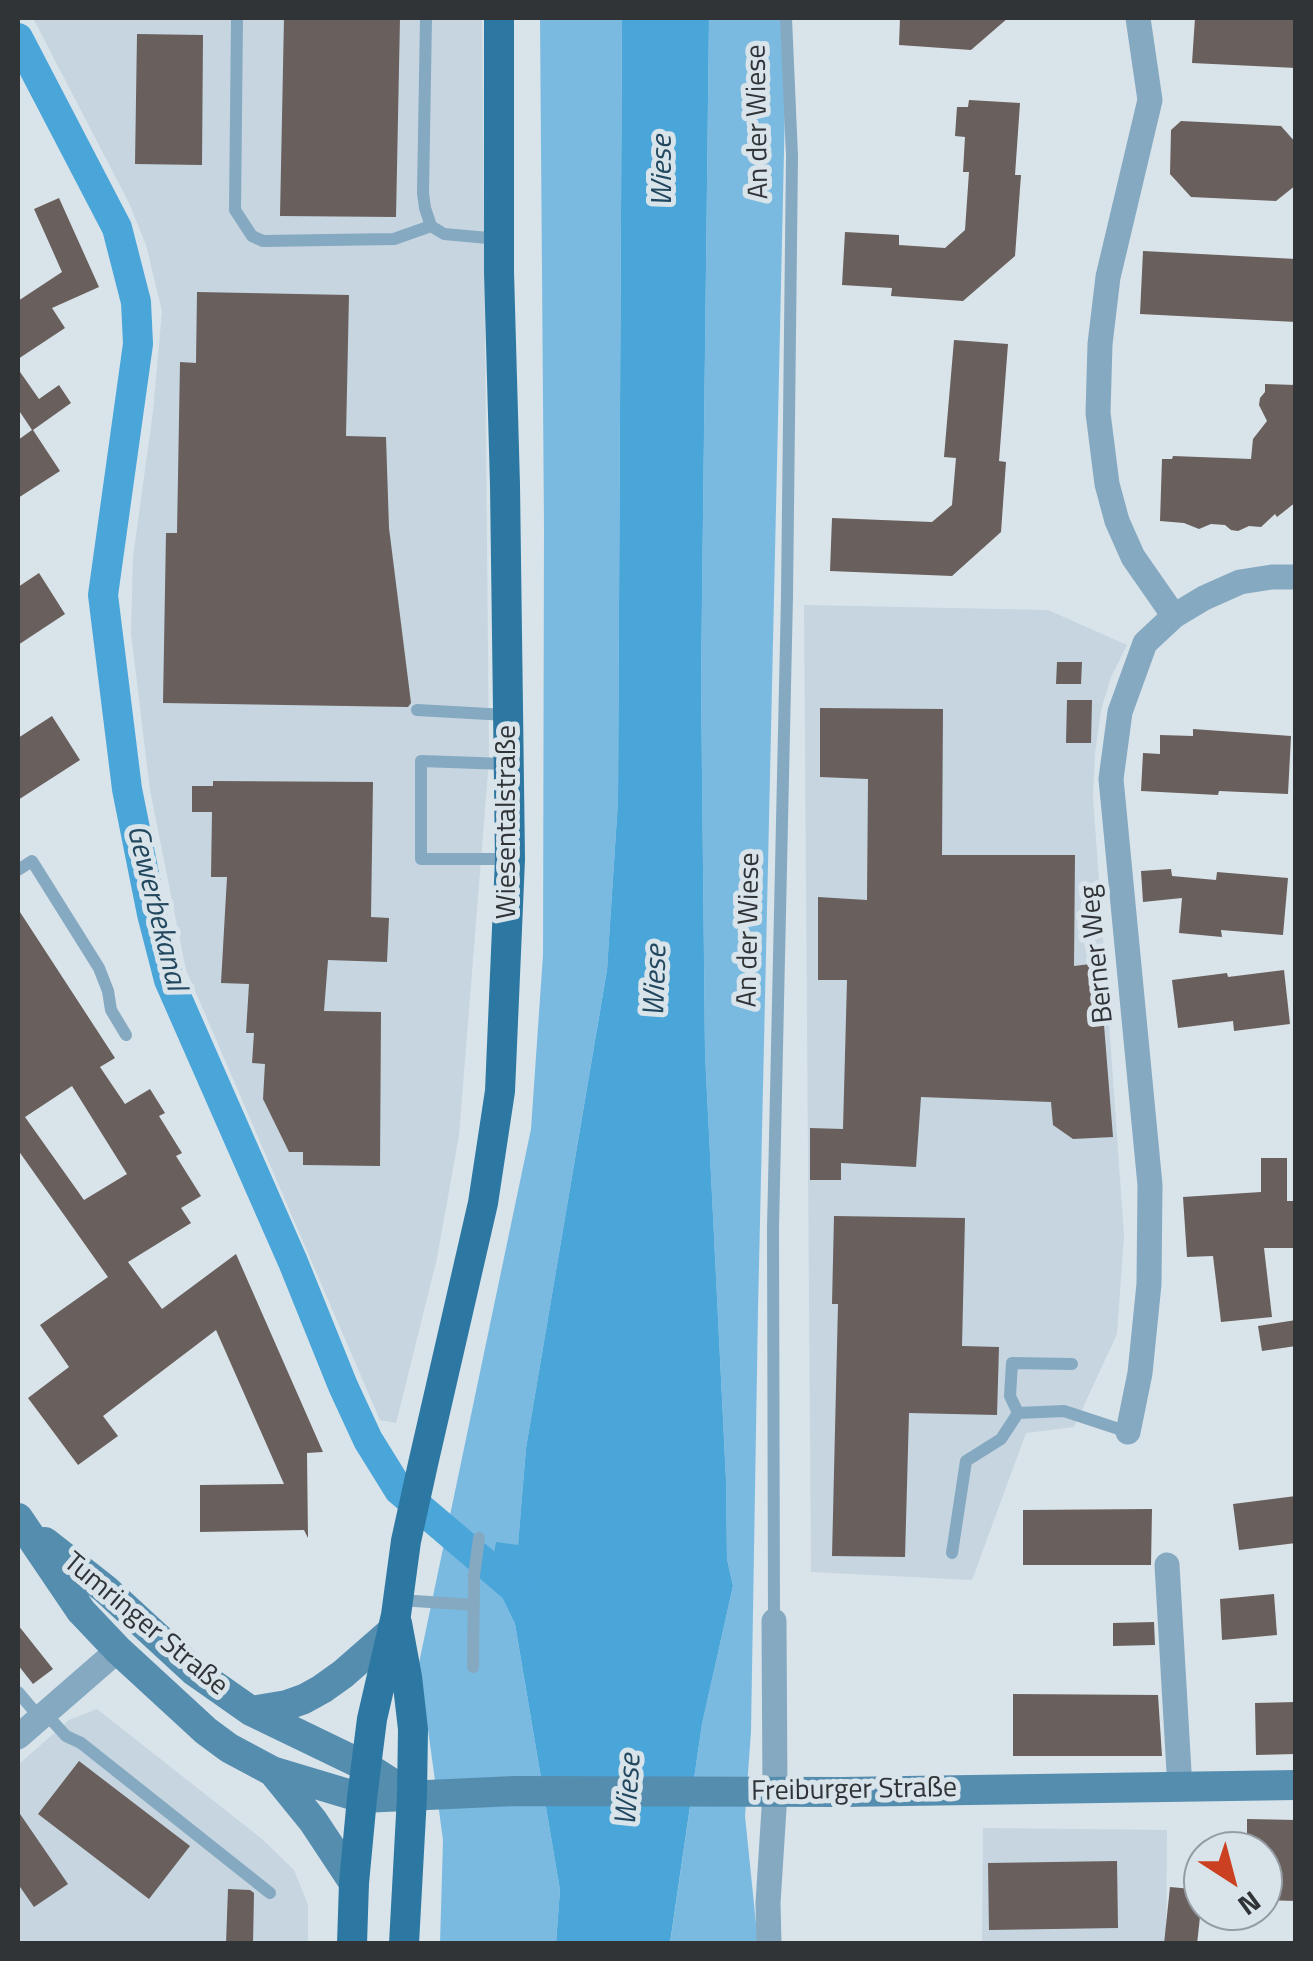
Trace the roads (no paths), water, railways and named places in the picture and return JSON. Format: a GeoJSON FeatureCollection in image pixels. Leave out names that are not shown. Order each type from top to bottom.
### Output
{"type":"FeatureCollection","features":[{"type":"Feature","properties":{"kind":"main road","name":"Wiesentalstraße"},"geometry":{"type":"LineString","coordinates":[[395,1616],[406,1540],[460,1312],[492,1152],[500,1091],[510,859],[499,18]]}},
{"type":"Feature","properties":{"kind":"main road","name":"Tumringer Straße"},"geometry":{"type":"LineString","coordinates":[[20,1522],[105,1589],[194,1671],[251,1711],[366,1767],[412,1796]]}},
{"type":"Feature","properties":{"kind":"main road","name":"Tumringer Straße"},"geometry":{"type":"LineString","coordinates":[[20,1522],[80,1610],[118,1650],[229,1748],[272,1770],[362,1798],[412,1796]]}},
{"type":"Feature","properties":{"kind":"main road"},"geometry":{"type":"LineString","coordinates":[[251,1711],[286,1705],[314,1694],[342,1674],[395,1616]]}},
{"type":"Feature","properties":{"kind":"main road"},"geometry":{"type":"LineString","coordinates":[[352,1944],[354,1883],[372,1719],[395,1616]]}},
{"type":"Feature","properties":{"kind":"main road"},"geometry":{"type":"LineString","coordinates":[[395,1616],[408,1677],[413,1728],[404,1944]]}},
{"type":"Feature","properties":{"kind":"main road"},"geometry":{"type":"LineString","coordinates":[[118,1650],[148,1630]]}},
{"type":"Feature","properties":{"kind":"main road"},"geometry":{"type":"LineString","coordinates":[[272,1770],[314,1821],[354,1883]]}},
{"type":"Feature","properties":{"kind":"main road","name":"Freiburger Straße"},"geometry":{"type":"LineString","coordinates":[[412,1796],[516,1791],[766,1793],[1296,1785]]}},
{"type":"Feature","properties":{"kind":"street"},"geometry":{"type":"LineString","coordinates":[[1138,18],[1150,100],[1108,276],[1100,344],[1098,413],[1107,484],[1117,522],[1133,557],[1174,616]]}},
{"type":"Feature","properties":{"kind":"street","name":"Berner Weg"},"geometry":{"type":"LineString","coordinates":[[1128,1432],[1140,1374],[1149,1284],[1150,1185],[1111,779],[1120,712],[1145,643],[1174,616],[1240,582],[1296,577]]}},
{"type":"Feature","properties":{"kind":"street"},"geometry":{"type":"LineString","coordinates":[[1167,1565],[1180,1789]]}},
{"type":"Feature","properties":{"kind":"street","name":"An der Wiese"},"geometry":{"type":"LineString","coordinates":[[769,1944],[771,1844],[766,1793],[774,1622]]}},
{"type":"Feature","properties":{"kind":"street"},"geometry":{"type":"LineString","coordinates":[[18,1737],[118,1650]]}},
{"type":"Feature","properties":{"kind":"lane"},"geometry":{"type":"LineString","coordinates":[[237,18],[236,210],[252,236],[263,241],[394,239],[431,226]]}},
{"type":"Feature","properties":{"kind":"lane"},"geometry":{"type":"LineString","coordinates":[[426,18],[425,208],[431,226],[444,234],[499,239]]}},
{"type":"Feature","properties":{"kind":"lane","name":"An der Wiese"},"geometry":{"type":"LineString","coordinates":[[774,1622],[773,1228],[792,194],[786,18]]}},
{"type":"Feature","properties":{"kind":"lane"},"geometry":{"type":"LineString","coordinates":[[417,710],[509,715]]}},
{"type":"Feature","properties":{"kind":"lane"},"geometry":{"type":"LineString","coordinates":[[509,764],[420,761],[421,859],[510,859]]}},
{"type":"Feature","properties":{"kind":"lane"},"geometry":{"type":"LineString","coordinates":[[18,870],[32,861],[98,968],[111,1010],[126,1036]]}},
{"type":"Feature","properties":{"kind":"lane"},"geometry":{"type":"LineString","coordinates":[[1018,1413],[1010,1396],[1012,1363],[1072,1364]]}},
{"type":"Feature","properties":{"kind":"lane"},"geometry":{"type":"LineString","coordinates":[[1018,1413],[1064,1410],[1128,1432]]}},
{"type":"Feature","properties":{"kind":"lane"},"geometry":{"type":"LineString","coordinates":[[952,1553],[966,1462],[1001,1439],[1018,1413]]}},
{"type":"Feature","properties":{"kind":"lane"},"geometry":{"type":"LineString","coordinates":[[472,1667],[479,1538]]}},
{"type":"Feature","properties":{"kind":"lane"},"geometry":{"type":"LineString","coordinates":[[395,1616],[474,1604]]}},
{"type":"Feature","properties":{"kind":"lane"},"geometry":{"type":"LineString","coordinates":[[18,1692],[66,1736],[270,1893]]}},
{"type":"Feature","properties":{"kind":"water","name":"Wiese"},"geometry":{"type":"Polygon","coordinates":[[[622,18],[709,18],[701,681],[705,1053],[727,1559],[733,1586],[702,1724],[670,1943],[556,1943],[560,1890],[515,1624],[499,1591],[489,1584],[496,1542],[518,1545],[526,1448],[607,970],[618,801],[622,18]]]}},
{"type":"Feature","properties":{"kind":"waterway","name":"Gewerbekanal"},"geometry":{"type":"LineString","coordinates":[[18,38],[117,228],[136,302],[138,344],[103,595],[127,789],[169,980],[368,1440],[399,1490],[520,1593]]}}]}
